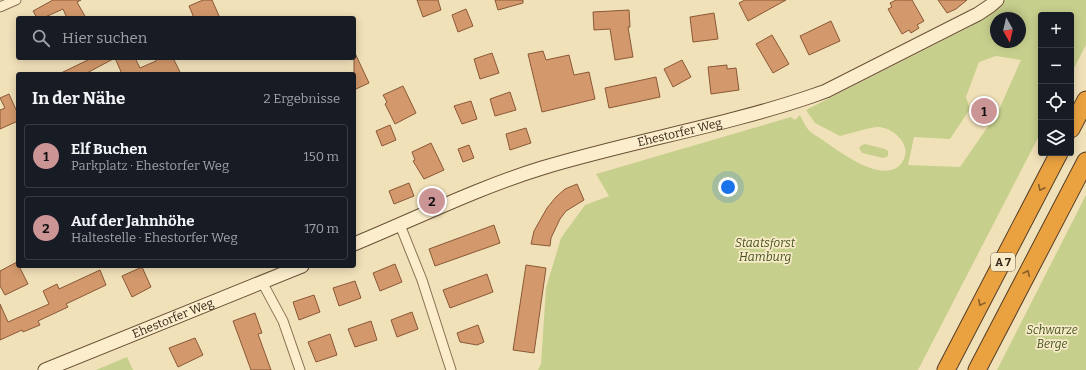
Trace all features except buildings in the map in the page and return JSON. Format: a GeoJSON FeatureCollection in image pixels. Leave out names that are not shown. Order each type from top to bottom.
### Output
{"type":"FeatureCollection","features":[{"type":"Feature","properties":{"kind":"highway"},"geometry":{"type":"LineString","coordinates":[[1074,123],[1086,100]]}},
{"type":"Feature","properties":{"kind":"highway","name":"A 7"},"geometry":{"type":"LineString","coordinates":[[946,370],[1057,156]]}},
{"type":"Feature","properties":{"kind":"highway","name":"A 7"},"geometry":{"type":"LineString","coordinates":[[977,370],[1086,161]]}},
{"type":"Feature","properties":{"kind":"main road","name":"Ehestorfer Weg"},"geometry":{"type":"LineString","coordinates":[[356,243],[467,195],[540,169],[698,129],[826,91],[978,14],[996,0]]}},
{"type":"Feature","properties":{"kind":"main road","name":"Ehestorfer Weg"},"geometry":{"type":"LineString","coordinates":[[45,370],[297,268]]}},
{"type":"Feature","properties":{"kind":"street"},"geometry":{"type":"LineString","coordinates":[[0,7],[16,0]]}},
{"type":"Feature","properties":{"kind":"street"},"geometry":{"type":"LineString","coordinates":[[400,225],[422,280],[451,370]]}},
{"type":"Feature","properties":{"kind":"street"},"geometry":{"type":"LineString","coordinates":[[262,282],[283,321],[300,370]]}},
{"type":"Feature","properties":{"kind":"green space","name":"Staatsforst Hamburg"},"geometry":{"type":"Polygon","coordinates":[[[1005,0],[1086,0],[1086,45],[1074,68],[1074,12],[1038,12],[1038,138],[918,370],[538,370],[541,364],[546,288],[561,238],[585,205],[609,196],[596,174],[791,117],[795,120],[800,115],[810,132],[849,158],[870,168],[890,170],[898,167],[903,161],[905,153],[904,144],[898,136],[890,130],[876,127],[840,136],[815,123],[806,110],[970,27],[1005,0]],[[996,56],[979,62],[966,97],[970,109],[950,139],[914,137],[908,165],[960,167],[998,112],[1021,60],[996,56]]]}},
{"type":"Feature","properties":{"kind":"green space"},"geometry":{"type":"Polygon","coordinates":[[[865,144],[885,149],[888,151],[888,156],[883,158],[862,153],[859,148],[865,144]]]}},
{"type":"Feature","properties":{"kind":"green space","name":"Schwarze Berge"},"geometry":{"type":"Polygon","coordinates":[[[1086,195],[1086,370],[997,370],[1086,195]]]}},
{"type":"Feature","properties":{"kind":"green space"},"geometry":{"type":"Polygon","coordinates":[[[127,357],[133,370],[96,370],[127,357]]]}},
{"type":"Feature","properties":{"kind":"place","name":"Elf Buchen"},"geometry":{"type":"Point","coordinates":[984,111]}},
{"type":"Feature","properties":{"kind":"place","name":"Auf der Jahnhöhe"},"geometry":{"type":"Point","coordinates":[432,201]}}]}
